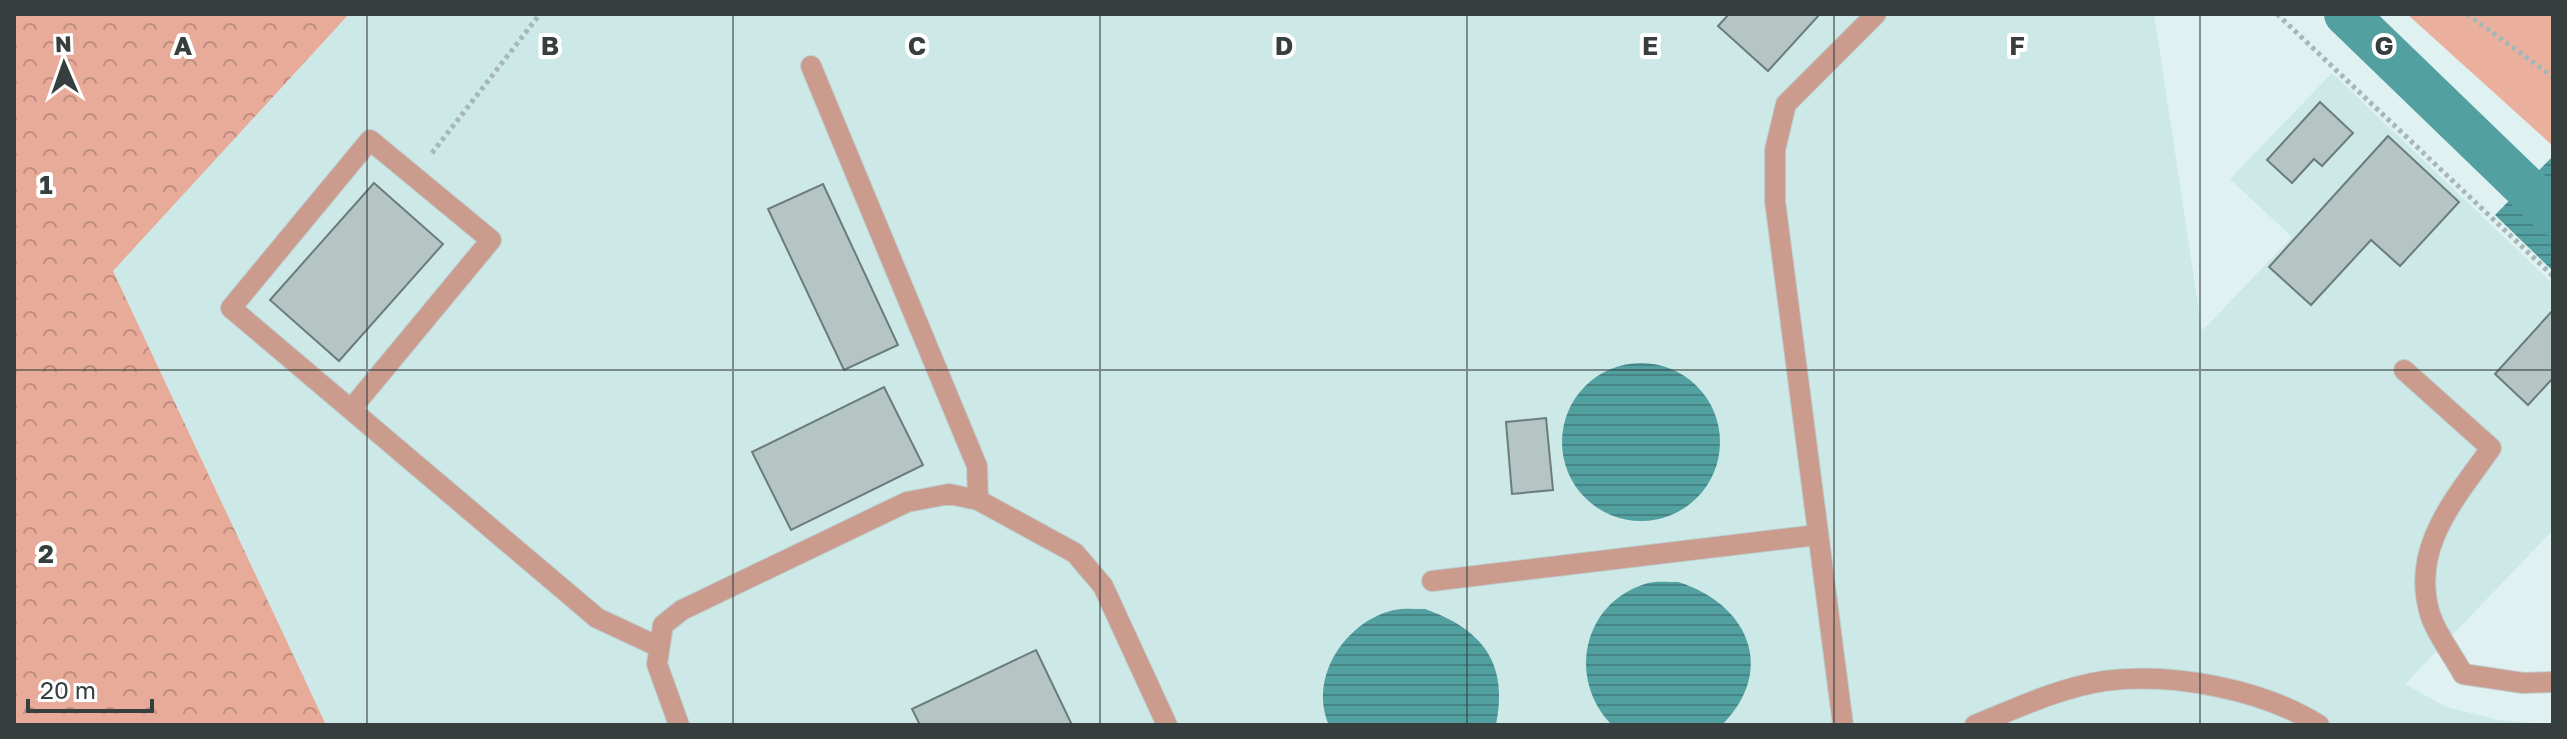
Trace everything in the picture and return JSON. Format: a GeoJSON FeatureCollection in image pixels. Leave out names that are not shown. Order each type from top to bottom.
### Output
{"type":"FeatureCollection","features":[{"type":"Feature","properties":{"kind":"lane"},"geometry":{"type":"LineString","coordinates":[[1843,725],[1775,201],[1775,150],[1786,104],[1876,14]]}},
{"type":"Feature","properties":{"kind":"lane"},"geometry":{"type":"LineString","coordinates":[[811,66],[977,466],[978,500]]}},
{"type":"Feature","properties":{"kind":"lane"},"geometry":{"type":"LineString","coordinates":[[352,408],[491,240],[370,140],[231,308],[597,618],[657,646]]}},
{"type":"Feature","properties":{"kind":"lane"},"geometry":{"type":"LineString","coordinates":[[2404,370],[2491,448],[2435,527],[2425,568],[2430,615],[2463,674],[2523,683],[2553,682]]}},
{"type":"Feature","properties":{"kind":"lane"},"geometry":{"type":"LineString","coordinates":[[679,725],[657,664],[657,646],[663,625],[682,610],[907,502],[949,494],[978,500],[1075,553],[1103,586],[1167,725]]}},
{"type":"Feature","properties":{"kind":"lane"},"geometry":{"type":"LineString","coordinates":[[1432,581],[1817,535]]}},
{"type":"Feature","properties":{"kind":"lane"},"geometry":{"type":"LineString","coordinates":[[1975,725],[2048,695],[2105,681],[2168,679],[2230,689],[2306,716],[2319,725]]}},
{"type":"Feature","properties":{"kind":"path"},"geometry":{"type":"LineString","coordinates":[[414,176],[540,14]]}},
{"type":"Feature","properties":{"kind":"path"},"geometry":{"type":"LineString","coordinates":[[2277,14],[2553,276]]}},
{"type":"Feature","properties":{"kind":"path"},"geometry":{"type":"LineString","coordinates":[[2467,14],[2553,77]]}},
{"type":"Feature","properties":{"kind":"shaded area"},"geometry":{"type":"Polygon","coordinates":[[[14,14],[2154,14],[2202,331],[2292,237],[2230,179],[2332,73],[2553,284],[2553,530],[2405,684],[2446,707],[2499,720],[2553,725],[14,725],[14,14]]]}},
{"type":"Feature","properties":{"kind":"shaded area"},"geometry":{"type":"Polygon","coordinates":[[[2407,14],[2553,14],[2553,146],[2407,14]]]}},
{"type":"Feature","properties":{"kind":"green space"},"geometry":{"type":"Polygon","coordinates":[[[14,14],[349,14],[113,271],[326,725],[14,725],[14,14]]]}},
{"type":"Feature","properties":{"kind":"water"},"geometry":{"type":"Polygon","coordinates":[[[2553,156],[2553,271],[2495,215],[2553,156]]]}},
{"type":"Feature","properties":{"kind":"water"},"geometry":{"type":"Polygon","coordinates":[[[1641,363],[1671,369],[1697,386],[1714,412],[1720,442],[1714,472],[1697,498],[1671,515],[1641,521],[1611,515],[1585,498],[1568,472],[1562,442],[1568,412],[1585,386],[1611,369],[1641,363]]]}},
{"type":"Feature","properties":{"kind":"water"},"geometry":{"type":"Polygon","coordinates":[[[1678,582],[1722,605],[1747,640],[1751,661],[1748,682],[1739,704],[1722,725],[1612,725],[1598,706],[1589,686],[1586,665],[1588,644],[1596,624],[1608,607],[1626,593],[1648,583],[1678,582]]]}},
{"type":"Feature","properties":{"kind":"water"},"geometry":{"type":"Polygon","coordinates":[[[1398,609],[1425,609],[1462,627],[1487,651],[1498,684],[1496,725],[1329,725],[1324,707],[1324,688],[1328,670],[1347,639],[1377,616],[1398,609]]]}},
{"type":"Feature","properties":{"kind":"building"},"geometry":{"type":"Polygon","coordinates":[[[1729,14],[1820,14],[1768,71],[1718,26],[1729,14]]]}},
{"type":"Feature","properties":{"kind":"building"},"geometry":{"type":"Polygon","coordinates":[[[2320,102],[2353,133],[2322,166],[2314,159],[2292,183],[2267,160],[2320,102]]]}},
{"type":"Feature","properties":{"kind":"building"},"geometry":{"type":"Polygon","coordinates":[[[2388,136],[2459,202],[2400,266],[2371,240],[2311,305],[2269,267],[2388,136]]]}},
{"type":"Feature","properties":{"kind":"building"},"geometry":{"type":"Polygon","coordinates":[[[374,183],[443,244],[339,361],[270,300],[374,183]]]}},
{"type":"Feature","properties":{"kind":"building"},"geometry":{"type":"Polygon","coordinates":[[[823,184],[898,345],[844,370],[768,209],[823,184]]]}},
{"type":"Feature","properties":{"kind":"building"},"geometry":{"type":"Polygon","coordinates":[[[2553,310],[2553,378],[2528,405],[2495,374],[2553,310]]]}},
{"type":"Feature","properties":{"kind":"building"},"geometry":{"type":"Polygon","coordinates":[[[884,387],[923,465],[791,530],[752,452],[884,387]]]}},
{"type":"Feature","properties":{"kind":"building"},"geometry":{"type":"Polygon","coordinates":[[[1546,418],[1553,490],[1512,494],[1506,422],[1546,418]]]}},
{"type":"Feature","properties":{"kind":"building"},"geometry":{"type":"Polygon","coordinates":[[[1036,650],[1072,725],[920,725],[912,709],[1036,650]]]}},
{"type":"Feature","properties":{"kind":"waterway"},"geometry":{"type":"LineString","coordinates":[[2346,14],[2553,214]]}}]}
